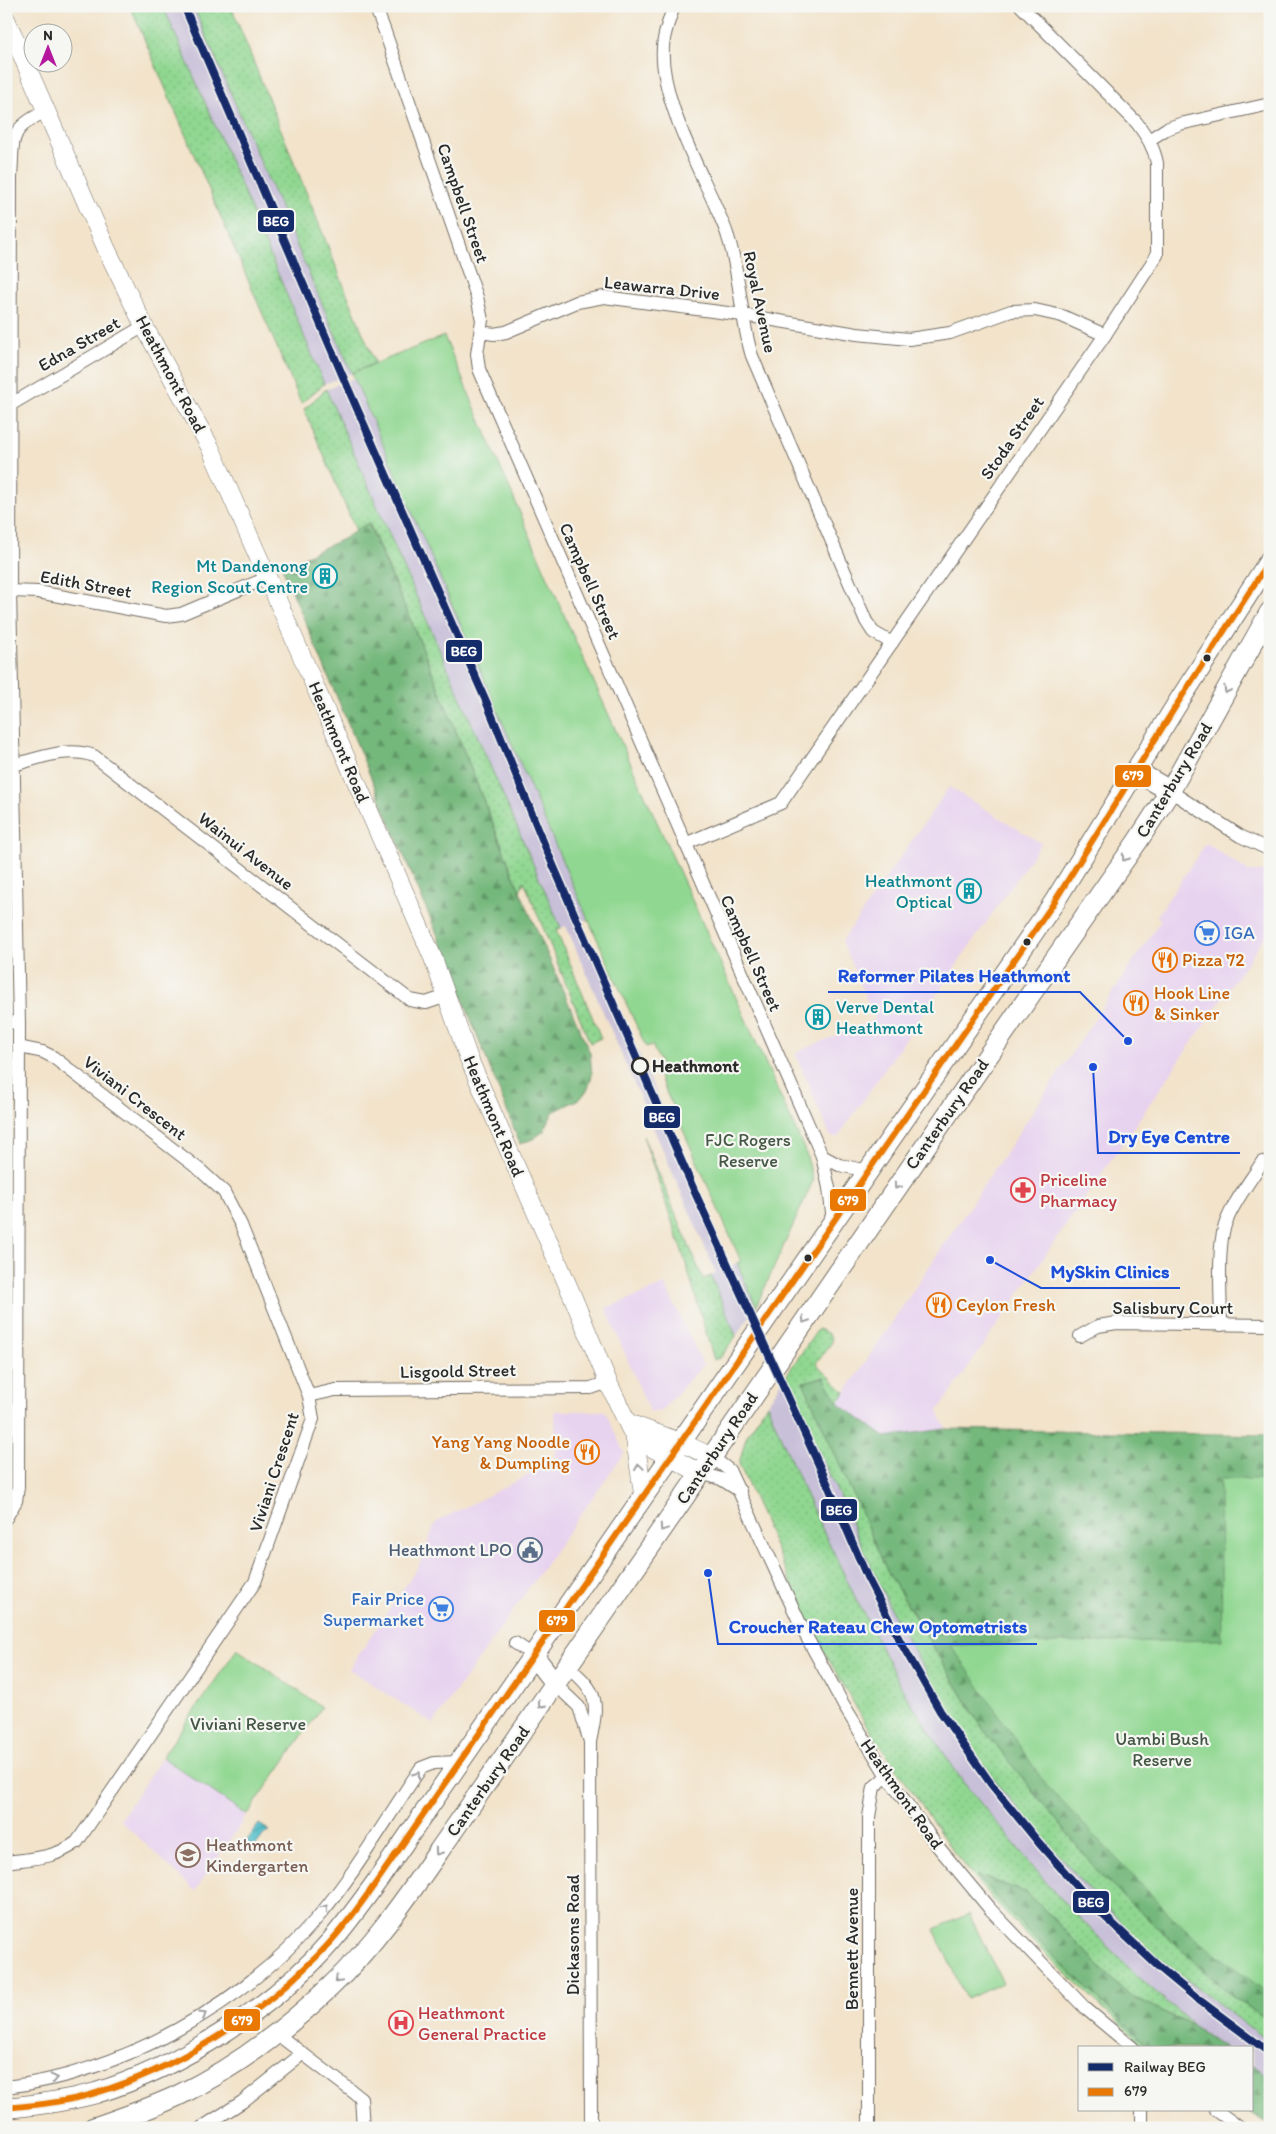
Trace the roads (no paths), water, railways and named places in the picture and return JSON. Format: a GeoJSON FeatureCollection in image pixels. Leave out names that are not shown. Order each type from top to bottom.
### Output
{"type":"FeatureCollection","features":[{"type":"Feature","properties":{"kind":"main road","name":"Canterbury Road"},"geometry":{"type":"LineString","coordinates":[[6,2108],[65,2100],[96,2093],[175,2060],[258,2009],[286,1986],[332,1941],[380,1877],[643,1494],[1053,904],[1270,560]]}},
{"type":"Feature","properties":{"kind":"main road","name":"Canterbury Road"},"geometry":{"type":"LineString","coordinates":[[93,2128],[178,2096],[228,2067],[277,2034],[332,1986],[368,1947],[400,1906],[556,1685],[567,1666],[1004,1030],[1132,850],[1170,791],[1270,612]]}},
{"type":"Feature","properties":{"kind":"main road"},"geometry":{"type":"LineString","coordinates":[[1136,771],[1170,791]]}},
{"type":"Feature","properties":{"kind":"main road"},"geometry":{"type":"LineString","coordinates":[[978,1011],[1004,1030]]}},
{"type":"Feature","properties":{"kind":"main road"},"geometry":{"type":"LineString","coordinates":[[789,1285],[795,1292],[802,1294],[817,1293],[826,1289]]}},
{"type":"Feature","properties":{"kind":"main road"},"geometry":{"type":"LineString","coordinates":[[533,1654],[567,1666]]}},
{"type":"Feature","properties":{"kind":"main road"},"geometry":{"type":"LineString","coordinates":[[533,1654],[556,1685]]}},
{"type":"Feature","properties":{"kind":"street","name":"Campbell Street"},"geometry":{"type":"LineString","coordinates":[[375,6],[477,297],[482,320],[477,354],[479,369],[822,1156],[833,1220]]}},
{"type":"Feature","properties":{"kind":"street","name":"Royal Avenue"},"geometry":{"type":"LineString","coordinates":[[674,6],[664,40],[664,60],[668,87],[680,126],[728,237],[752,356],[866,621],[873,632],[892,643]]}},
{"type":"Feature","properties":{"kind":"street","name":"Stoda Street"},"geometry":{"type":"LineString","coordinates":[[685,844],[781,803],[1105,335],[1157,255],[1157,163],[1149,140],[1137,123],[1020,6]]}},
{"type":"Feature","properties":{"kind":"street","name":"Heathmont Road"},"geometry":{"type":"LineString","coordinates":[[6,19],[107,250],[144,326],[201,430],[429,950],[469,1060],[608,1382],[635,1439],[643,1494]]}},
{"type":"Feature","properties":{"kind":"street"},"geometry":{"type":"LineString","coordinates":[[1149,140],[1166,129],[1180,124],[1270,104]]}},
{"type":"Feature","properties":{"kind":"street"},"geometry":{"type":"LineString","coordinates":[[6,1518],[16,1501],[18,1487],[19,1047],[13,1023],[14,765],[8,404],[11,187],[14,136],[20,126],[46,111]]}},
{"type":"Feature","properties":{"kind":"street","name":"Leawarra Drive"},"geometry":{"type":"LineString","coordinates":[[481,332],[494,334],[506,332],[577,302],[604,297],[743,315],[857,334],[909,340],[950,333],[1010,311],[1035,310],[1062,316],[1105,335]]}},
{"type":"Feature","properties":{"kind":"street","name":"Edna Street"},"geometry":{"type":"LineString","coordinates":[[8,404],[144,326]]}},
{"type":"Feature","properties":{"kind":"street","name":"Edith Street"},"geometry":{"type":"LineString","coordinates":[[10,591],[38,592],[166,616],[181,614],[267,578]]}},
{"type":"Feature","properties":{"kind":"street","name":"Wainui Avenue"},"geometry":{"type":"LineString","coordinates":[[14,765],[66,752],[80,752],[94,756],[410,1000],[426,1003],[447,996]]}},
{"type":"Feature","properties":{"kind":"street"},"geometry":{"type":"LineString","coordinates":[[1170,791],[1240,836],[1270,850]]}},
{"type":"Feature","properties":{"kind":"street","name":"Viviani Crescent"},"geometry":{"type":"LineString","coordinates":[[6,1862],[40,1858],[62,1852],[77,1842],[255,1582],[311,1426],[313,1411],[309,1396],[241,1225],[224,1192],[200,1170],[53,1057],[43,1052],[19,1047]]}},
{"type":"Feature","properties":{"kind":"street"},"geometry":{"type":"LineString","coordinates":[[822,1156],[839,1165],[869,1170]]}},
{"type":"Feature","properties":{"kind":"street"},"geometry":{"type":"LineString","coordinates":[[1221,1325],[1224,1226],[1234,1206],[1262,1162]]}},
{"type":"Feature","properties":{"kind":"street","name":"Salisbury Court"},"geometry":{"type":"LineString","coordinates":[[1080,1336],[1098,1326],[1117,1323],[1270,1325]]}},
{"type":"Feature","properties":{"kind":"street","name":"Lisgoold Street"},"geometry":{"type":"LineString","coordinates":[[309,1396],[335,1390],[591,1388],[608,1382]]}},
{"type":"Feature","properties":{"kind":"street"},"geometry":{"type":"LineString","coordinates":[[628,1423],[706,1465],[721,1479],[740,1491]]}},
{"type":"Feature","properties":{"kind":"street"},"geometry":{"type":"LineString","coordinates":[[635,1439],[675,1450]]}},
{"type":"Feature","properties":{"kind":"street","name":"Heathmont Road"},"geometry":{"type":"LineString","coordinates":[[706,1465],[728,1470],[740,1491],[805,1634],[843,1704],[887,1776],[935,1843],[989,1908],[1085,2008],[1131,2046]]}},
{"type":"Feature","properties":{"kind":"street"},"geometry":{"type":"LineString","coordinates":[[515,1643],[533,1654]]}},
{"type":"Feature","properties":{"kind":"street"},"geometry":{"type":"LineString","coordinates":[[567,1666],[585,1681],[594,1695],[579,1707]]}},
{"type":"Feature","properties":{"kind":"street","name":"Dickasons Road"},"geometry":{"type":"LineString","coordinates":[[556,1685],[579,1707],[590,1742]]}},
{"type":"Feature","properties":{"kind":"street","name":"Dickasons Road"},"geometry":{"type":"LineString","coordinates":[[591,2128],[590,1742],[594,1720],[594,1695]]}},
{"type":"Feature","properties":{"kind":"street"},"geometry":{"type":"LineString","coordinates":[[6,2087],[60,2077],[124,2054],[170,2034],[204,2015],[230,1997],[292,1945],[319,1916],[360,1860],[421,1768],[434,1763],[459,1762]]}},
{"type":"Feature","properties":{"kind":"street","name":"Bennett Avenue"},"geometry":{"type":"LineString","coordinates":[[869,2128],[869,1817],[874,1786],[887,1776]]}},
{"type":"Feature","properties":{"kind":"street"},"geometry":{"type":"LineString","coordinates":[[277,2034],[361,2098],[363,2128]]}},
{"type":"Feature","properties":{"kind":"street"},"geometry":{"type":"LineString","coordinates":[[201,2128],[242,2102],[302,2054]]}},
{"type":"Feature","properties":{"kind":"street"},"geometry":{"type":"LineString","coordinates":[[1142,2112],[1142,2128]]}},
{"type":"Feature","properties":{"kind":"street"},"geometry":{"type":"LineString","coordinates":[[1219,2112],[1240,2128]]}},
{"type":"Feature","properties":{"kind":"water"},"geometry":{"type":"Polygon","coordinates":[[[259,1824],[270,1831],[265,1833],[253,1849],[246,1842],[259,1824]]]}},
{"type":"Feature","properties":{"kind":"rail line","name":"BEG"},"geometry":{"type":"LineString","coordinates":[[184,6],[344,379],[486,701],[547,851],[697,1197],[828,1485],[867,1577],[900,1641],[940,1711],[991,1784],[1039,1843],[1099,1911],[1160,1968],[1195,1997],[1270,2053]]}},
{"type":"Feature","properties":{"kind":"place","name":"Mt Dandenong Region Scout Centre"},"geometry":{"type":"Point","coordinates":[325,576]}},
{"type":"Feature","properties":{"kind":"place","name":"Heathmont Optical"},"geometry":{"type":"Point","coordinates":[969,891]}},
{"type":"Feature","properties":{"kind":"place","name":"IGA"},"geometry":{"type":"Point","coordinates":[1207,933]}},
{"type":"Feature","properties":{"kind":"place","name":"Pizza 72"},"geometry":{"type":"Point","coordinates":[1165,960]}},
{"type":"Feature","properties":{"kind":"place","name":"Hook Line & Sinker"},"geometry":{"type":"Point","coordinates":[1136,1003]}},
{"type":"Feature","properties":{"kind":"place","name":"Verve Dental Heathmont"},"geometry":{"type":"Point","coordinates":[818,1017]}},
{"type":"Feature","properties":{"kind":"place","name":"Reformer Pilates Heathmont"},"geometry":{"type":"Point","coordinates":[1128,1041]}},
{"type":"Feature","properties":{"kind":"place","name":"Heathmont"},"geometry":{"type":"Point","coordinates":[640,1066]}},
{"type":"Feature","properties":{"kind":"place","name":"Dry Eye Centre"},"geometry":{"type":"Point","coordinates":[1093,1067]}},
{"type":"Feature","properties":{"kind":"place","name":"Priceline Pharmacy"},"geometry":{"type":"Point","coordinates":[1023,1190]}},
{"type":"Feature","properties":{"kind":"place","name":"MySkin Clinics"},"geometry":{"type":"Point","coordinates":[990,1260]}},
{"type":"Feature","properties":{"kind":"place","name":"Ceylon Fresh"},"geometry":{"type":"Point","coordinates":[939,1305]}},
{"type":"Feature","properties":{"kind":"place","name":"Yang Yang Noodle & Dumpling"},"geometry":{"type":"Point","coordinates":[587,1452]}},
{"type":"Feature","properties":{"kind":"place","name":"Heathmont LPO"},"geometry":{"type":"Point","coordinates":[530,1550]}},
{"type":"Feature","properties":{"kind":"place","name":"Croucher Rateau Chew Optometrists"},"geometry":{"type":"Point","coordinates":[708,1573]}},
{"type":"Feature","properties":{"kind":"place","name":"Fair Price Supermarket"},"geometry":{"type":"Point","coordinates":[441,1609]}},
{"type":"Feature","properties":{"kind":"place","name":"Heathmont Kindergarten"},"geometry":{"type":"Point","coordinates":[188,1855]}},
{"type":"Feature","properties":{"kind":"place","name":"Heathmont General Practice"},"geometry":{"type":"Point","coordinates":[401,2023]}},
{"type":"Feature","properties":{"kind":"park label","name":"FJC Rogers Reserve"},"geometry":{"type":"Point","coordinates":[748,1150]}},
{"type":"Feature","properties":{"kind":"park label","name":"Viviani Reserve"},"geometry":{"type":"Point","coordinates":[248,1724]}},
{"type":"Feature","properties":{"kind":"park label","name":"Uambi Bush Reserve"},"geometry":{"type":"Point","coordinates":[1162,1749]}}]}
